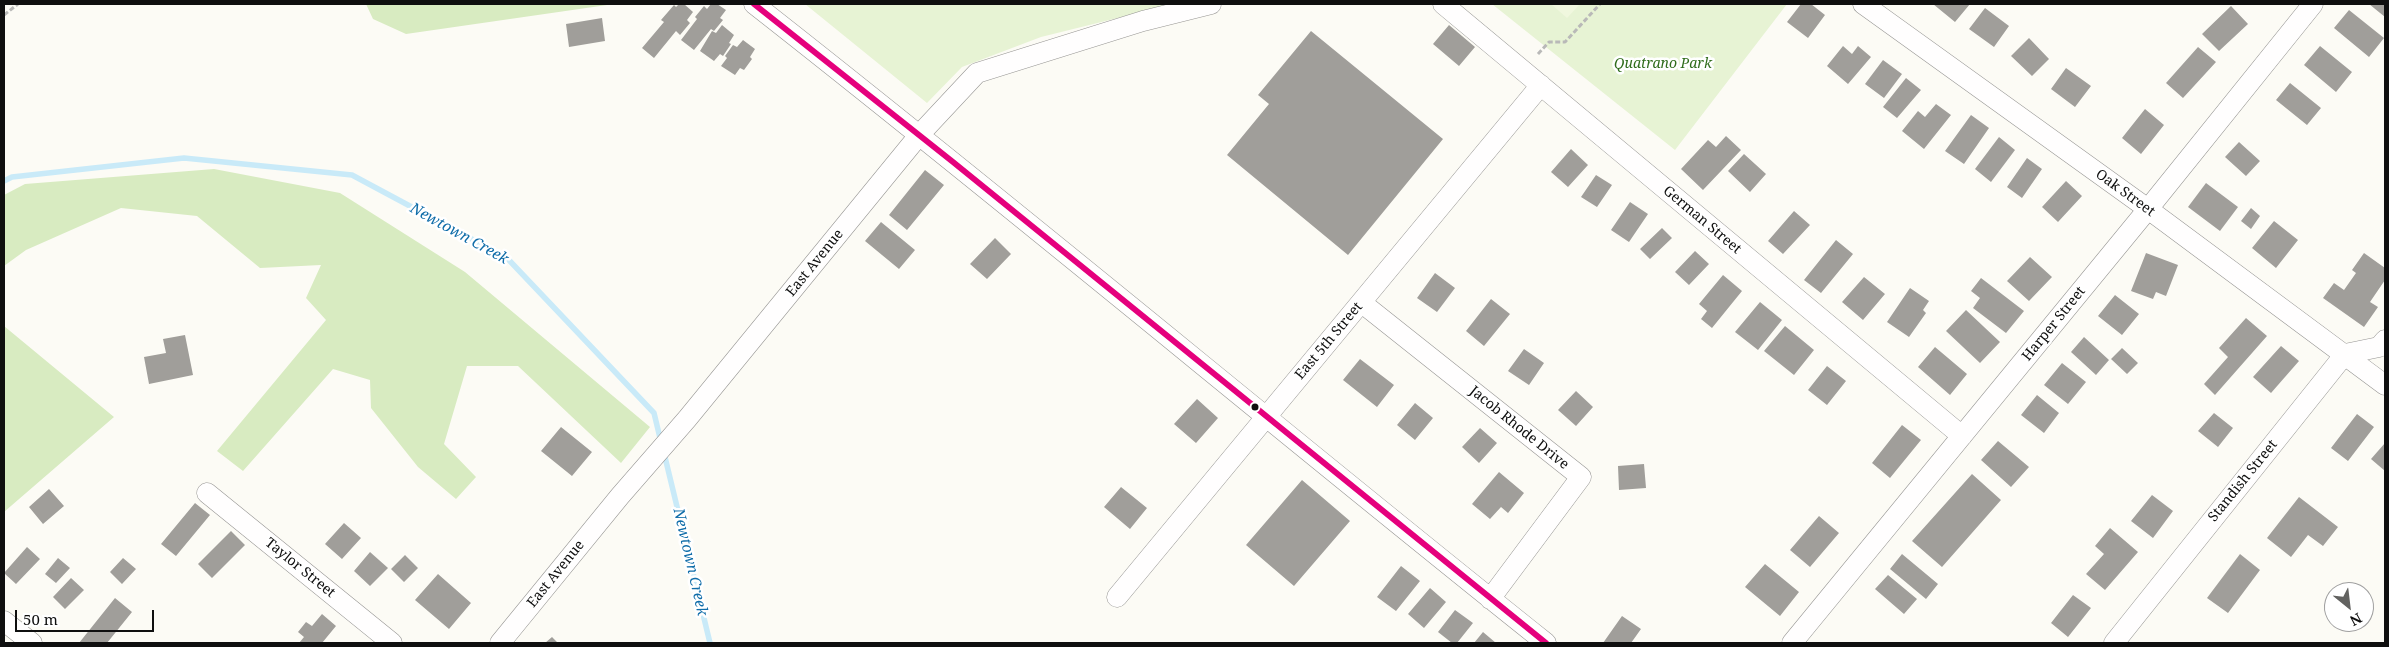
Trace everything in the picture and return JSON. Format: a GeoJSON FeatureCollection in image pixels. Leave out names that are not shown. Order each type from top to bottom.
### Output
{"type":"FeatureCollection","features":[{"type":"Feature","properties":{"kind":"street"},"geometry":{"type":"LineString","coordinates":[[754,4],[920,134],[1266,418],[1546,643]]}},
{"type":"Feature","properties":{"kind":"street","name":"East Avenue"},"geometry":{"type":"LineString","coordinates":[[500,643],[620,496],[687,419],[920,134],[977,73],[1143,21],[1211,4]]}},
{"type":"Feature","properties":{"kind":"street","name":"German Street"},"geometry":{"type":"LineString","coordinates":[[1442,4],[1962,436]]}},
{"type":"Feature","properties":{"kind":"street","name":"Oak Street"},"geometry":{"type":"LineString","coordinates":[[1863,4],[2148,209],[2385,385]]}},
{"type":"Feature","properties":{"kind":"street","name":"Harper Street"},"geometry":{"type":"LineString","coordinates":[[1792,643],[2148,209],[2313,4]]}},
{"type":"Feature","properties":{"kind":"street","name":"East 5th Street"},"geometry":{"type":"LineString","coordinates":[[1117,597],[1541,85]]}},
{"type":"Feature","properties":{"kind":"street","name":"Jacob Rhode Drive"},"geometry":{"type":"LineString","coordinates":[[1362,303],[1580,477],[1490,599]]}},
{"type":"Feature","properties":{"kind":"street"},"geometry":{"type":"LineString","coordinates":[[2345,354],[2379,348],[2385,340]]}},
{"type":"Feature","properties":{"kind":"street","name":"Standish Street"},"geometry":{"type":"LineString","coordinates":[[2114,643],[2345,354]]}},
{"type":"Feature","properties":{"kind":"street","name":"Taylor Street"},"geometry":{"type":"LineString","coordinates":[[207,493],[392,643]]}},
{"type":"Feature","properties":{"kind":"street"},"geometry":{"type":"LineString","coordinates":[[4,620],[32,643]]}},
{"type":"Feature","properties":{"kind":"path"},"geometry":{"type":"LineString","coordinates":[[4,15],[18,4]]}},
{"type":"Feature","properties":{"kind":"path"},"geometry":{"type":"LineString","coordinates":[[1538,54],[1549,42],[1565,42],[1600,4]]}},
{"type":"Feature","properties":{"kind":"green space"},"geometry":{"type":"Polygon","coordinates":[[[366,4],[614,4],[406,34],[373,19],[366,4]]]}},
{"type":"Feature","properties":{"kind":"green space"},"geometry":{"type":"Polygon","coordinates":[[[805,4],[1174,4],[1041,37],[962,67],[927,103],[805,4]]]}},
{"type":"Feature","properties":{"kind":"green space","name":"Quatrano Park"},"geometry":{"type":"Polygon","coordinates":[[[1492,4],[1787,4],[1675,150],[1492,4]]]}},
{"type":"Feature","properties":{"kind":"green space"},"geometry":{"type":"Polygon","coordinates":[[[1551,4],[1580,4],[1567,18],[1551,4]]]}},
{"type":"Feature","properties":{"kind":"green space"},"geometry":{"type":"Polygon","coordinates":[[[214,169],[340,193],[465,272],[650,427],[621,463],[518,366],[467,366],[444,444],[476,477],[456,499],[418,467],[371,408],[370,380],[333,369],[243,471],[217,451],[326,320],[306,298],[321,265],[260,268],[197,216],[121,208],[26,250],[4,266],[4,195],[25,184],[214,169]]]}},
{"type":"Feature","properties":{"kind":"green space"},"geometry":{"type":"Polygon","coordinates":[[[4,326],[114,417],[4,512],[4,326]]]}},
{"type":"Feature","properties":{"kind":"building"},"geometry":{"type":"Polygon","coordinates":[[[679,4],[684,4],[693,12],[687,20],[690,23],[680,35],[676,31],[654,58],[642,48],[664,22],[661,20],[674,5],[676,7],[679,4]]]}},
{"type":"Feature","properties":{"kind":"building"},"geometry":{"type":"Polygon","coordinates":[[[711,4],[717,4],[726,10],[720,18],[723,20],[714,31],[711,29],[694,50],[681,40],[704,6],[707,9],[711,4]]]}},
{"type":"Feature","properties":{"kind":"building"},"geometry":{"type":"Polygon","coordinates":[[[1801,4],[1811,4],[1825,15],[1808,38],[1787,22],[1801,4]]]}},
{"type":"Feature","properties":{"kind":"building"},"geometry":{"type":"Polygon","coordinates":[[[1933,4],[1970,4],[1955,22],[1933,4]]]}},
{"type":"Feature","properties":{"kind":"building"},"geometry":{"type":"Polygon","coordinates":[[[2369,4],[2385,4],[2385,17],[2369,4]]]}},
{"type":"Feature","properties":{"kind":"building"},"geometry":{"type":"Polygon","coordinates":[[[2231,6],[2248,24],[2219,51],[2202,34],[2231,6]]]}},
{"type":"Feature","properties":{"kind":"building"},"geometry":{"type":"Polygon","coordinates":[[[1985,8],[2009,26],[1994,47],[1969,29],[1985,8]]]}},
{"type":"Feature","properties":{"kind":"building"},"geometry":{"type":"Polygon","coordinates":[[[2349,10],[2384,38],[2369,57],[2334,28],[2349,10]]]}},
{"type":"Feature","properties":{"kind":"building"},"geometry":{"type":"Polygon","coordinates":[[[602,18],[605,41],[569,47],[566,24],[602,18]]]}},
{"type":"Feature","properties":{"kind":"building"},"geometry":{"type":"Polygon","coordinates":[[[722,25],[734,35],[729,43],[731,44],[723,56],[720,54],[714,61],[700,51],[712,31],[716,33],[722,25]]]}},
{"type":"Feature","properties":{"kind":"building"},"geometry":{"type":"Polygon","coordinates":[[[1449,25],[1475,47],[1459,66],[1433,44],[1449,25]]]}},
{"type":"Feature","properties":{"kind":"building"},"geometry":{"type":"Polygon","coordinates":[[[1311,31],[1443,139],[1348,255],[1227,155],[1269,104],[1258,95],[1311,31]]]}},
{"type":"Feature","properties":{"kind":"building"},"geometry":{"type":"Polygon","coordinates":[[[2029,38],[2049,59],[2032,76],[2011,56],[2029,38]]]}},
{"type":"Feature","properties":{"kind":"building"},"geometry":{"type":"Polygon","coordinates":[[[743,40],[755,49],[750,57],[752,59],[744,70],[740,68],[735,75],[721,66],[733,45],[737,47],[743,40]]]}},
{"type":"Feature","properties":{"kind":"building"},"geometry":{"type":"Polygon","coordinates":[[[1843,46],[1852,54],[1858,46],[1871,57],[1848,84],[1827,66],[1843,46]]]}},
{"type":"Feature","properties":{"kind":"building"},"geometry":{"type":"Polygon","coordinates":[[[2320,46],[2352,72],[2336,92],[2304,65],[2320,46]]]}},
{"type":"Feature","properties":{"kind":"building"},"geometry":{"type":"Polygon","coordinates":[[[2198,47],[2216,62],[2183,98],[2166,83],[2198,47]]]}},
{"type":"Feature","properties":{"kind":"building"},"geometry":{"type":"Polygon","coordinates":[[[1883,60],[1902,74],[1884,98],[1865,84],[1883,60]]]}},
{"type":"Feature","properties":{"kind":"building"},"geometry":{"type":"Polygon","coordinates":[[[2066,68],[2091,86],[2075,107],[2051,89],[2066,68]]]}},
{"type":"Feature","properties":{"kind":"building"},"geometry":{"type":"Polygon","coordinates":[[[1906,78],[1921,90],[1897,118],[1883,107],[1906,78]]]}},
{"type":"Feature","properties":{"kind":"building"},"geometry":{"type":"Polygon","coordinates":[[[2290,83],[2321,108],[2307,125],[2276,100],[2290,83]]]}},
{"type":"Feature","properties":{"kind":"building"},"geometry":{"type":"Polygon","coordinates":[[[1936,104],[1951,115],[1924,149],[1902,131],[1918,111],[1925,117],[1936,104]]]}},
{"type":"Feature","properties":{"kind":"building"},"geometry":{"type":"Polygon","coordinates":[[[2145,109],[2164,125],[2141,154],[2122,138],[2145,109]]]}},
{"type":"Feature","properties":{"kind":"building"},"geometry":{"type":"Polygon","coordinates":[[[1971,115],[1989,128],[1964,164],[1945,151],[1971,115]]]}},
{"type":"Feature","properties":{"kind":"building"},"geometry":{"type":"Polygon","coordinates":[[[1726,136],[1741,150],[1703,190],[1681,169],[1708,140],[1716,147],[1726,136]]]}},
{"type":"Feature","properties":{"kind":"building"},"geometry":{"type":"Polygon","coordinates":[[[1999,137],[2015,150],[1991,182],[1975,169],[1999,137]]]}},
{"type":"Feature","properties":{"kind":"building"},"geometry":{"type":"Polygon","coordinates":[[[2239,142],[2260,161],[2246,176],[2225,157],[2239,142]]]}},
{"type":"Feature","properties":{"kind":"building"},"geometry":{"type":"Polygon","coordinates":[[[1571,149],[1588,165],[1568,187],[1551,172],[1571,149]]]}},
{"type":"Feature","properties":{"kind":"building"},"geometry":{"type":"Polygon","coordinates":[[[1744,154],[1766,174],[1750,192],[1728,171],[1744,154]]]}},
{"type":"Feature","properties":{"kind":"building"},"geometry":{"type":"Polygon","coordinates":[[[2027,158],[2042,169],[2022,198],[2007,187],[2027,158]]]}},
{"type":"Feature","properties":{"kind":"building"},"geometry":{"type":"Polygon","coordinates":[[[925,170],[944,185],[907,230],[889,215],[925,170]]]}},
{"type":"Feature","properties":{"kind":"building"},"geometry":{"type":"Polygon","coordinates":[[[1596,175],[1612,185],[1597,207],[1581,197],[1596,175]]]}},
{"type":"Feature","properties":{"kind":"building"},"geometry":{"type":"Polygon","coordinates":[[[2066,181],[2082,196],[2058,222],[2042,207],[2066,181]]]}},
{"type":"Feature","properties":{"kind":"building"},"geometry":{"type":"Polygon","coordinates":[[[2206,183],[2238,207],[2220,231],[2188,207],[2206,183]]]}},
{"type":"Feature","properties":{"kind":"building"},"geometry":{"type":"Polygon","coordinates":[[[1630,202],[1648,214],[1629,242],[1611,230],[1630,202]]]}},
{"type":"Feature","properties":{"kind":"building"},"geometry":{"type":"Polygon","coordinates":[[[2251,208],[2260,216],[2251,229],[2241,221],[2251,208]]]}},
{"type":"Feature","properties":{"kind":"building"},"geometry":{"type":"Polygon","coordinates":[[[1794,211],[1810,225],[1783,254],[1768,241],[1794,211]]]}},
{"type":"Feature","properties":{"kind":"building"},"geometry":{"type":"Polygon","coordinates":[[[2274,221],[2298,240],[2276,268],[2252,248],[2274,221]]]}},
{"type":"Feature","properties":{"kind":"building"},"geometry":{"type":"Polygon","coordinates":[[[881,222],[915,250],[899,269],[865,241],[881,222]]]}},
{"type":"Feature","properties":{"kind":"building"},"geometry":{"type":"Polygon","coordinates":[[[1662,228],[1672,238],[1650,259],[1640,249],[1662,228]]]}},
{"type":"Feature","properties":{"kind":"building"},"geometry":{"type":"Polygon","coordinates":[[[995,238],[1011,254],[987,279],[970,264],[995,238]]]}},
{"type":"Feature","properties":{"kind":"building"},"geometry":{"type":"Polygon","coordinates":[[[1836,240],[1853,254],[1821,293],[1804,280],[1836,240]]]}},
{"type":"Feature","properties":{"kind":"building"},"geometry":{"type":"Polygon","coordinates":[[[1695,251],[1709,264],[1689,285],[1675,272],[1695,251]]]}},
{"type":"Feature","properties":{"kind":"building"},"geometry":{"type":"Polygon","coordinates":[[[2146,253],[2178,265],[2166,296],[2156,292],[2153,299],[2131,291],[2146,253]]]}},
{"type":"Feature","properties":{"kind":"building"},"geometry":{"type":"Polygon","coordinates":[[[2364,253],[2385,268],[2385,280],[2370,302],[2378,307],[2364,327],[2323,298],[2334,283],[2344,290],[2356,273],[2352,270],[2364,253]]]}},
{"type":"Feature","properties":{"kind":"building"},"geometry":{"type":"Polygon","coordinates":[[[2030,257],[2052,277],[2029,301],[2007,281],[2030,257]]]}},
{"type":"Feature","properties":{"kind":"building"},"geometry":{"type":"Polygon","coordinates":[[[1435,273],[1455,288],[1437,312],[1417,298],[1435,273]]]}},
{"type":"Feature","properties":{"kind":"building"},"geometry":{"type":"Polygon","coordinates":[[[1723,275],[1742,291],[1712,328],[1701,319],[1707,311],[1699,304],[1723,275]]]}},
{"type":"Feature","properties":{"kind":"building"},"geometry":{"type":"Polygon","coordinates":[[[1864,277],[1885,294],[1863,320],[1842,302],[1864,277]]]}},
{"type":"Feature","properties":{"kind":"building"},"geometry":{"type":"Polygon","coordinates":[[[1981,278],[2024,311],[2006,333],[1973,308],[1980,298],[1971,291],[1981,278]]]}},
{"type":"Feature","properties":{"kind":"building"},"geometry":{"type":"Polygon","coordinates":[[[1910,288],[1929,301],[1923,310],[1926,313],[1909,337],[1887,322],[1910,288]]]}},
{"type":"Feature","properties":{"kind":"building"},"geometry":{"type":"Polygon","coordinates":[[[2115,295],[2139,314],[2122,335],[2098,316],[2115,295]]]}},
{"type":"Feature","properties":{"kind":"building"},"geometry":{"type":"Polygon","coordinates":[[[1491,299],[1510,314],[1484,346],[1466,331],[1491,299]]]}},
{"type":"Feature","properties":{"kind":"building"},"geometry":{"type":"Polygon","coordinates":[[[1760,302],[1782,320],[1758,350],[1735,332],[1760,302]]]}},
{"type":"Feature","properties":{"kind":"building"},"geometry":{"type":"Polygon","coordinates":[[[1966,310],[2000,342],[1980,363],[1946,331],[1966,310]]]}},
{"type":"Feature","properties":{"kind":"building"},"geometry":{"type":"Polygon","coordinates":[[[2246,318],[2267,336],[2215,395],[2204,384],[2228,357],[2219,348],[2246,318]]]}},
{"type":"Feature","properties":{"kind":"building"},"geometry":{"type":"Polygon","coordinates":[[[1785,326],[1814,350],[1794,375],[1764,351],[1785,326]]]}},
{"type":"Feature","properties":{"kind":"building"},"geometry":{"type":"Polygon","coordinates":[[[185,335],[193,375],[149,384],[144,357],[166,353],[163,339],[185,335]]]}},
{"type":"Feature","properties":{"kind":"building"},"geometry":{"type":"Polygon","coordinates":[[[2084,337],[2109,360],[2096,375],[2071,352],[2084,337]]]}},
{"type":"Feature","properties":{"kind":"building"},"geometry":{"type":"Polygon","coordinates":[[[2281,346],[2299,361],[2271,393],[2253,377],[2281,346]]]}},
{"type":"Feature","properties":{"kind":"building"},"geometry":{"type":"Polygon","coordinates":[[[1935,347],[1967,374],[1950,395],[1918,367],[1935,347]]]}},
{"type":"Feature","properties":{"kind":"building"},"geometry":{"type":"Polygon","coordinates":[[[2122,348],[2138,363],[2127,374],[2111,359],[2122,348]]]}},
{"type":"Feature","properties":{"kind":"building"},"geometry":{"type":"Polygon","coordinates":[[[1524,349],[1544,363],[1529,385],[1508,371],[1524,349]]]}},
{"type":"Feature","properties":{"kind":"building"},"geometry":{"type":"Polygon","coordinates":[[[1360,359],[1394,385],[1377,407],[1343,380],[1360,359]]]}},
{"type":"Feature","properties":{"kind":"building"},"geometry":{"type":"Polygon","coordinates":[[[2062,363],[2086,382],[2068,404],[2044,385],[2062,363]]]}},
{"type":"Feature","properties":{"kind":"building"},"geometry":{"type":"Polygon","coordinates":[[[1827,366],[1846,381],[1827,405],[1808,390],[1827,366]]]}},
{"type":"Feature","properties":{"kind":"building"},"geometry":{"type":"Polygon","coordinates":[[[1576,391],[1593,407],[1576,426],[1558,410],[1576,391]]]}},
{"type":"Feature","properties":{"kind":"building"},"geometry":{"type":"Polygon","coordinates":[[[2037,395],[2059,413],[2044,433],[2021,415],[2037,395]]]}},
{"type":"Feature","properties":{"kind":"building"},"geometry":{"type":"Polygon","coordinates":[[[1197,399],[1218,418],[1196,443],[1174,424],[1197,399]]]}},
{"type":"Feature","properties":{"kind":"building"},"geometry":{"type":"Polygon","coordinates":[[[1415,403],[1433,418],[1415,440],[1397,425],[1415,403]]]}},
{"type":"Feature","properties":{"kind":"building"},"geometry":{"type":"Polygon","coordinates":[[[2214,413],[2233,428],[2218,447],[2198,431],[2214,413]]]}},
{"type":"Feature","properties":{"kind":"building"},"geometry":{"type":"Polygon","coordinates":[[[2357,414],[2374,427],[2348,461],[2331,448],[2357,414]]]}},
{"type":"Feature","properties":{"kind":"building"},"geometry":{"type":"Polygon","coordinates":[[[1902,425],[1921,440],[1890,478],[1872,463],[1902,425]]]}},
{"type":"Feature","properties":{"kind":"building"},"geometry":{"type":"Polygon","coordinates":[[[561,427],[592,452],[572,476],[541,451],[561,427]]]}},
{"type":"Feature","properties":{"kind":"building"},"geometry":{"type":"Polygon","coordinates":[[[1480,428],[1497,443],[1479,463],[1462,447],[1480,428]]]}},
{"type":"Feature","properties":{"kind":"building"},"geometry":{"type":"Polygon","coordinates":[[[1998,441],[2029,467],[2011,487],[1981,460],[1998,441]]]}},
{"type":"Feature","properties":{"kind":"building"},"geometry":{"type":"Polygon","coordinates":[[[2385,443],[2385,471],[2371,459],[2385,443]]]}},
{"type":"Feature","properties":{"kind":"building"},"geometry":{"type":"Polygon","coordinates":[[[1644,464],[1646,488],[1619,490],[1618,466],[1644,464]]]}},
{"type":"Feature","properties":{"kind":"building"},"geometry":{"type":"Polygon","coordinates":[[[1499,472],[1524,493],[1508,513],[1501,507],[1490,519],[1472,504],[1499,472]]]}},
{"type":"Feature","properties":{"kind":"building"},"geometry":{"type":"Polygon","coordinates":[[[1972,474],[2001,500],[1942,567],[1912,541],[1972,474]]]}},
{"type":"Feature","properties":{"kind":"building"},"geometry":{"type":"Polygon","coordinates":[[[1302,480],[1350,521],[1294,586],[1246,545],[1302,480]]]}},
{"type":"Feature","properties":{"kind":"building"},"geometry":{"type":"Polygon","coordinates":[[[1121,487],[1147,508],[1130,529],[1104,507],[1121,487]]]}},
{"type":"Feature","properties":{"kind":"building"},"geometry":{"type":"Polygon","coordinates":[[[49,489],[64,506],[43,524],[29,507],[49,489]]]}},
{"type":"Feature","properties":{"kind":"building"},"geometry":{"type":"Polygon","coordinates":[[[2152,495],[2173,511],[2153,538],[2131,521],[2152,495]]]}},
{"type":"Feature","properties":{"kind":"building"},"geometry":{"type":"Polygon","coordinates":[[[2299,497],[2338,527],[2323,546],[2308,535],[2291,557],[2267,538],[2299,497]]]}},
{"type":"Feature","properties":{"kind":"building"},"geometry":{"type":"Polygon","coordinates":[[[195,503],[210,515],[176,556],[161,544],[195,503]]]}},
{"type":"Feature","properties":{"kind":"building"},"geometry":{"type":"Polygon","coordinates":[[[1819,516],[1839,533],[1810,567],[1790,550],[1819,516]]]}},
{"type":"Feature","properties":{"kind":"building"},"geometry":{"type":"Polygon","coordinates":[[[344,523],[361,538],[342,559],[325,544],[344,523]]]}},
{"type":"Feature","properties":{"kind":"building"},"geometry":{"type":"Polygon","coordinates":[[[2110,528],[2138,552],[2105,590],[2086,574],[2104,554],[2095,546],[2110,528]]]}},
{"type":"Feature","properties":{"kind":"building"},"geometry":{"type":"Polygon","coordinates":[[[231,531],[245,545],[212,578],[198,564],[231,531]]]}},
{"type":"Feature","properties":{"kind":"building"},"geometry":{"type":"Polygon","coordinates":[[[27,547],[40,559],[16,584],[4,573],[27,547]]]}},
{"type":"Feature","properties":{"kind":"building"},"geometry":{"type":"Polygon","coordinates":[[[370,552],[388,568],[370,586],[354,571],[370,552]]]}},
{"type":"Feature","properties":{"kind":"building"},"geometry":{"type":"Polygon","coordinates":[[[1902,554],[1938,584],[1926,599],[1890,569],[1902,554]]]}},
{"type":"Feature","properties":{"kind":"building"},"geometry":{"type":"Polygon","coordinates":[[[2240,554],[2260,570],[2228,613],[2207,598],[2240,554]]]}},
{"type":"Feature","properties":{"kind":"building"},"geometry":{"type":"Polygon","coordinates":[[[405,555],[418,568],[404,582],[391,569],[405,555]]]}},
{"type":"Feature","properties":{"kind":"building"},"geometry":{"type":"Polygon","coordinates":[[[58,558],[70,568],[56,583],[45,574],[58,558]]]}},
{"type":"Feature","properties":{"kind":"building"},"geometry":{"type":"Polygon","coordinates":[[[123,558],[136,569],[122,584],[110,572],[123,558]]]}},
{"type":"Feature","properties":{"kind":"building"},"geometry":{"type":"Polygon","coordinates":[[[1765,564],[1799,592],[1780,616],[1745,587],[1765,564]]]}},
{"type":"Feature","properties":{"kind":"building"},"geometry":{"type":"Polygon","coordinates":[[[1401,566],[1420,581],[1396,611],[1377,597],[1401,566]]]}},
{"type":"Feature","properties":{"kind":"building"},"geometry":{"type":"Polygon","coordinates":[[[438,574],[471,603],[449,629],[415,600],[438,574]]]}},
{"type":"Feature","properties":{"kind":"building"},"geometry":{"type":"Polygon","coordinates":[[[1888,575],[1917,599],[1904,614],[1875,589],[1888,575]]]}},
{"type":"Feature","properties":{"kind":"building"},"geometry":{"type":"Polygon","coordinates":[[[71,578],[84,590],[65,609],[53,597],[71,578]]]}},
{"type":"Feature","properties":{"kind":"building"},"geometry":{"type":"Polygon","coordinates":[[[1430,588],[1446,602],[1424,628],[1408,614],[1430,588]]]}},
{"type":"Feature","properties":{"kind":"building"},"geometry":{"type":"Polygon","coordinates":[[[2073,595],[2091,608],[2068,637],[2051,623],[2073,595]]]}},
{"type":"Feature","properties":{"kind":"building"},"geometry":{"type":"Polygon","coordinates":[[[115,598],[132,612],[107,643],[79,643],[115,598]]]}},
{"type":"Feature","properties":{"kind":"building"},"geometry":{"type":"Polygon","coordinates":[[[1455,610],[1473,623],[1457,643],[1452,643],[1438,632],[1455,610]]]}},
{"type":"Feature","properties":{"kind":"building"},"geometry":{"type":"Polygon","coordinates":[[[322,614],[336,626],[322,643],[299,643],[304,637],[298,632],[306,622],[312,626],[322,614]]]}},
{"type":"Feature","properties":{"kind":"building"},"geometry":{"type":"Polygon","coordinates":[[[1622,616],[1641,629],[1631,643],[1603,643],[1622,616]]]}},
{"type":"Feature","properties":{"kind":"building"},"geometry":{"type":"Polygon","coordinates":[[[1483,632],[1496,643],[1474,643],[1483,632]]]}},
{"type":"Feature","properties":{"kind":"building"},"geometry":{"type":"Polygon","coordinates":[[[552,637],[558,643],[545,643],[552,637]]]}},
{"type":"Feature","properties":{"kind":"waterway","name":"Newtown Creek"},"geometry":{"type":"LineString","coordinates":[[4,181],[12,177],[184,158],[352,175],[507,258],[654,413],[661,442]]}},
{"type":"Feature","properties":{"kind":"waterway","name":"Newtown Creek"},"geometry":{"type":"LineString","coordinates":[[664,453],[710,643]]}},
{"type":"Feature","properties":{"kind":"transit line"},"geometry":{"type":"LineString","coordinates":[[754,4],[953,162],[1546,643]]}}]}
